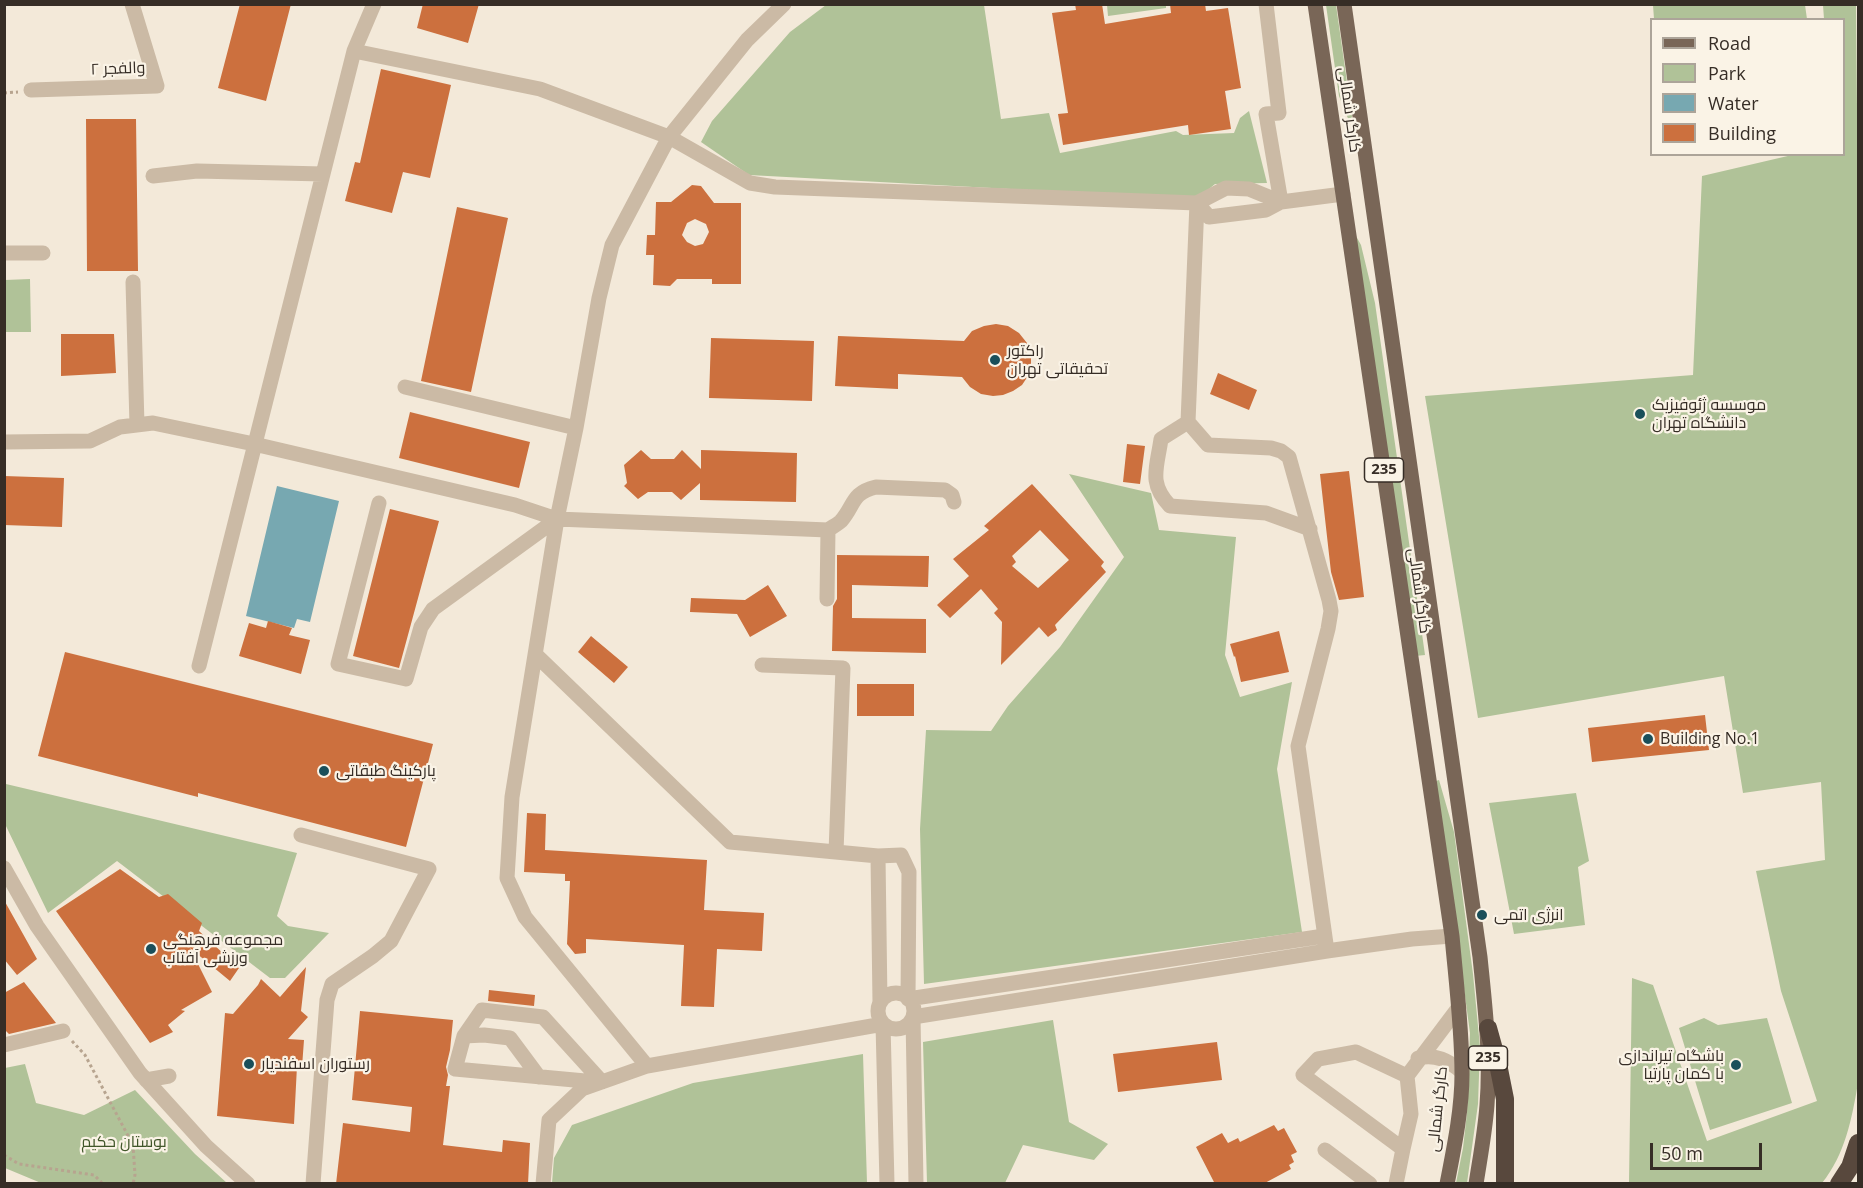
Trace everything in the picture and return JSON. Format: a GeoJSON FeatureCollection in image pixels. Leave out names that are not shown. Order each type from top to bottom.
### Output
{"type":"FeatureCollection","features":[{"type":"Feature","properties":{"kind":"highway"},"geometry":{"type":"LineString","coordinates":[[1488,1028],[1505,1099],[1505,1184]]}},
{"type":"Feature","properties":{"kind":"highway"},"geometry":{"type":"LineString","coordinates":[[1839,1184],[1850,1167],[1858,1143]]}},
{"type":"Feature","properties":{"kind":"main road","name":"کارگر شمالی"},"geometry":{"type":"LineString","coordinates":[[1316,4],[1452,936],[1462,1072],[1457,1124],[1447,1184]]}},
{"type":"Feature","properties":{"kind":"main road","name":"کارگر شمالی"},"geometry":{"type":"LineString","coordinates":[[1344,4],[1477,933],[1488,1028],[1487,1106],[1476,1184]]}},
{"type":"Feature","properties":{"kind":"main road"},"geometry":{"type":"LineString","coordinates":[[1424,749],[1450,745]]}},
{"type":"Feature","properties":{"kind":"street","name":"والفجر ۲"},"geometry":{"type":"LineString","coordinates":[[32,90],[157,86],[132,4]]}},
{"type":"Feature","properties":{"kind":"street"},"geometry":{"type":"LineString","coordinates":[[200,666],[354,51],[374,4]]}},
{"type":"Feature","properties":{"kind":"street"},"geometry":{"type":"LineString","coordinates":[[647,1066],[525,917],[507,878],[512,797],[557,519],[599,298],[612,245],[669,137],[747,40],[784,4]]}},
{"type":"Feature","properties":{"kind":"street"},"geometry":{"type":"LineString","coordinates":[[1266,4],[1279,113],[1266,114],[1281,202]]}},
{"type":"Feature","properties":{"kind":"street"},"geometry":{"type":"LineString","coordinates":[[354,51],[540,89],[669,137],[750,183],[775,187],[1197,203],[1226,188],[1249,189],[1281,202]]}},
{"type":"Feature","properties":{"kind":"street"},"geometry":{"type":"LineString","coordinates":[[153,176],[197,171],[323,174]]}},
{"type":"Feature","properties":{"kind":"street"},"geometry":{"type":"LineString","coordinates":[[1197,203],[1209,217],[1266,210],[1281,202],[1343,194]]}},
{"type":"Feature","properties":{"kind":"street"},"geometry":{"type":"LineString","coordinates":[[1197,203],[1188,422],[1208,445],[1271,448],[1289,457],[1331,611],[1298,746],[1326,943]]}},
{"type":"Feature","properties":{"kind":"street"},"geometry":{"type":"LineString","coordinates":[[4,253],[43,253]]}},
{"type":"Feature","properties":{"kind":"street"},"geometry":{"type":"LineString","coordinates":[[134,282],[137,425]]}},
{"type":"Feature","properties":{"kind":"street"},"geometry":{"type":"LineString","coordinates":[[405,387],[576,428]]}},
{"type":"Feature","properties":{"kind":"street"},"geometry":{"type":"LineString","coordinates":[[1188,422],[1161,439],[1155,477],[1159,494],[1170,506],[1266,513],[1310,529]]}},
{"type":"Feature","properties":{"kind":"street"},"geometry":{"type":"LineString","coordinates":[[4,442],[90,441],[120,427],[153,423],[254,444],[515,505],[557,519],[828,530],[841,522],[856,496],[876,487],[945,490],[952,495],[954,502]]}},
{"type":"Feature","properties":{"kind":"street"},"geometry":{"type":"LineString","coordinates":[[380,503],[338,664],[406,679],[421,627],[433,609],[557,519]]}},
{"type":"Feature","properties":{"kind":"street"},"geometry":{"type":"LineString","coordinates":[[827,599],[828,530]]}},
{"type":"Feature","properties":{"kind":"street"},"geometry":{"type":"LineString","coordinates":[[536,655],[730,842],[878,856],[901,855],[909,872],[908,999]]}},
{"type":"Feature","properties":{"kind":"street"},"geometry":{"type":"LineString","coordinates":[[762,665],[843,668],[836,852]]}},
{"type":"Feature","properties":{"kind":"street"},"geometry":{"type":"LineString","coordinates":[[301,835],[429,869],[391,941],[332,984],[327,1000],[313,1184]]}},
{"type":"Feature","properties":{"kind":"street"},"geometry":{"type":"LineString","coordinates":[[878,856],[880,1003],[878,1014],[883,1024],[886,1184]]}},
{"type":"Feature","properties":{"kind":"street"},"geometry":{"type":"LineString","coordinates":[[4,868],[37,926],[146,1080],[206,1146],[248,1184]]}},
{"type":"Feature","properties":{"kind":"street"},"geometry":{"type":"LineString","coordinates":[[908,999],[1124,966],[1326,943],[1452,936]]}},
{"type":"Feature","properties":{"kind":"street"},"geometry":{"type":"LineString","coordinates":[[543,1184],[549,1120],[582,1089],[647,1066],[883,1024],[900,1029],[913,1017],[1126,983],[1326,943]]}},
{"type":"Feature","properties":{"kind":"street"},"geometry":{"type":"LineString","coordinates":[[1124,966],[1126,983]]}},
{"type":"Feature","properties":{"kind":"street"},"geometry":{"type":"LineString","coordinates":[[880,1003],[884,998],[893,994],[904,996],[913,1007],[916,1184]]}},
{"type":"Feature","properties":{"kind":"street"},"geometry":{"type":"LineString","coordinates":[[1396,1184],[1411,1114],[1407,1076],[1418,1058],[1459,1007]]}},
{"type":"Feature","properties":{"kind":"street"},"geometry":{"type":"LineString","coordinates":[[482,1010],[543,1017],[602,1082],[539,1077],[455,1069],[464,1036],[482,1010]]}},
{"type":"Feature","properties":{"kind":"street"},"geometry":{"type":"LineString","coordinates":[[4,1045],[63,1031]]}},
{"type":"Feature","properties":{"kind":"street"},"geometry":{"type":"LineString","coordinates":[[464,1036],[484,1035],[510,1038],[539,1077]]}},
{"type":"Feature","properties":{"kind":"street"},"geometry":{"type":"LineString","coordinates":[[1403,1149],[1303,1075],[1318,1059],[1356,1053],[1407,1076]]}},
{"type":"Feature","properties":{"kind":"street"},"geometry":{"type":"LineString","coordinates":[[1418,1058],[1439,1057],[1449,1061],[1462,1072]]}},
{"type":"Feature","properties":{"kind":"street"},"geometry":{"type":"LineString","coordinates":[[146,1080],[168,1076]]}},
{"type":"Feature","properties":{"kind":"street"},"geometry":{"type":"LineString","coordinates":[[1325,1150],[1370,1184]]}},
{"type":"Feature","properties":{"kind":"path"},"geometry":{"type":"LineString","coordinates":[[63,1031],[85,1055],[133,1145],[135,1175],[133,1184]]}},
{"type":"Feature","properties":{"kind":"path"},"geometry":{"type":"LineString","coordinates":[[4,1155],[19,1164],[94,1175],[103,1184]]}},
{"type":"Feature","properties":{"kind":"green space"},"geometry":{"type":"Polygon","coordinates":[[[826,5],[984,5],[1001,119],[1049,113],[1060,153],[1176,131],[1183,135],[1234,133],[1240,118],[1249,111],[1267,183],[1215,184],[1197,199],[749,175],[701,142],[712,121],[790,32],[826,5]]]}},
{"type":"Feature","properties":{"kind":"green space"},"geometry":{"type":"Polygon","coordinates":[[[1107,5],[1166,5],[1166,8],[1108,16],[1107,5]]]}},
{"type":"Feature","properties":{"kind":"green space"},"geometry":{"type":"Polygon","coordinates":[[[1326,5],[1336,5],[1352,117],[1349,121],[1339,96],[1326,5]]]}},
{"type":"Feature","properties":{"kind":"green space"},"geometry":{"type":"Polygon","coordinates":[[[1653,5],[1805,5],[1807,18],[1654,18],[1653,5]]]}},
{"type":"Feature","properties":{"kind":"green space"},"geometry":{"type":"Polygon","coordinates":[[[1823,5],[1856,5],[1857,106],[1858,5],[1858,1083],[1842,1148],[1822,1183],[1629,1183],[1632,978],[1653,985],[1707,1141],[1817,1101],[1781,991],[1756,871],[1825,860],[1821,782],[1743,793],[1724,676],[1478,718],[1425,396],[1693,375],[1702,176],[1788,156],[1845,156],[1845,18],[1824,18],[1823,5]]]}},
{"type":"Feature","properties":{"kind":"green space"},"geometry":{"type":"Polygon","coordinates":[[[1356,236],[1361,245],[1375,303],[1425,655],[1415,656],[1356,236]]]}},
{"type":"Feature","properties":{"kind":"green space"},"geometry":{"type":"Polygon","coordinates":[[[30,279],[31,332],[5,332],[5,280],[30,279]]]}},
{"type":"Feature","properties":{"kind":"green space"},"geometry":{"type":"Polygon","coordinates":[[[1069,474],[1151,493],[1159,530],[1236,537],[1225,655],[1240,697],[1292,682],[1277,769],[1302,932],[924,984],[920,829],[926,730],[991,731],[1008,706],[1060,647],[1124,557],[1069,474]]]}},
{"type":"Feature","properties":{"kind":"green space"},"geometry":{"type":"Polygon","coordinates":[[[1439,780],[1454,832],[1473,974],[1480,1047],[1478,1104],[1467,1183],[1456,1183],[1467,1113],[1470,1033],[1436,781],[1439,780]]]}},
{"type":"Feature","properties":{"kind":"green space"},"geometry":{"type":"Polygon","coordinates":[[[6,784],[297,853],[277,916],[288,926],[329,933],[285,978],[270,978],[117,861],[48,913],[5,824],[6,784]]]}},
{"type":"Feature","properties":{"kind":"green space"},"geometry":{"type":"Polygon","coordinates":[[[1576,793],[1589,861],[1578,867],[1585,925],[1514,934],[1489,803],[1576,793]]]}},
{"type":"Feature","properties":{"kind":"green space","name":"باشگاه تیراندازی با کمان پارتیا"},"geometry":{"type":"Polygon","coordinates":[[[1704,1018],[1718,1025],[1767,1018],[1792,1103],[1710,1130],[1679,1028],[1704,1018]]]}},
{"type":"Feature","properties":{"kind":"green space"},"geometry":{"type":"Polygon","coordinates":[[[1053,1020],[1069,1122],[1108,1144],[1094,1160],[1023,1145],[1005,1183],[927,1183],[923,1042],[1053,1020]]]}},
{"type":"Feature","properties":{"kind":"green space"},"geometry":{"type":"Polygon","coordinates":[[[863,1054],[867,1183],[552,1183],[554,1158],[572,1125],[693,1083],[863,1054]]]}},
{"type":"Feature","properties":{"kind":"green space","name":"بوستان حکیم"},"geometry":{"type":"Polygon","coordinates":[[[25,1064],[36,1103],[84,1115],[135,1090],[195,1154],[227,1183],[41,1183],[5,1168],[5,1068],[25,1064]]]}},
{"type":"Feature","properties":{"kind":"water"},"geometry":{"type":"Polygon","coordinates":[[[277,486],[339,501],[310,622],[297,619],[294,628],[246,616],[277,486]]]}},
{"type":"Feature","properties":{"kind":"building"},"geometry":{"type":"Polygon","coordinates":[[[240,4],[291,4],[266,101],[218,88],[240,4]]]}},
{"type":"Feature","properties":{"kind":"building"},"geometry":{"type":"Polygon","coordinates":[[[423,4],[479,4],[468,43],[417,28],[423,4]]]}},
{"type":"Feature","properties":{"kind":"building"},"geometry":{"type":"Polygon","coordinates":[[[1075,4],[1102,4],[1105,24],[1171,13],[1170,4],[1205,4],[1206,11],[1228,8],[1241,88],[1225,91],[1231,129],[1189,135],[1188,125],[1063,145],[1058,114],[1068,113],[1052,13],[1076,10],[1075,4]]]}},
{"type":"Feature","properties":{"kind":"building"},"geometry":{"type":"Polygon","coordinates":[[[381,69],[451,85],[430,178],[403,172],[392,213],[345,201],[355,162],[360,163],[381,69]]]}},
{"type":"Feature","properties":{"kind":"building"},"geometry":{"type":"Polygon","coordinates":[[[86,119],[136,119],[138,271],[87,271],[86,119]]]}},
{"type":"Feature","properties":{"kind":"building"},"geometry":{"type":"Polygon","coordinates":[[[692,185],[701,186],[714,203],[741,203],[741,284],[712,284],[712,279],[677,279],[670,286],[653,285],[654,255],[646,255],[647,235],[655,235],[656,202],[671,202],[692,185]],[[695,219],[687,223],[682,235],[687,242],[695,246],[703,244],[709,232],[706,224],[695,219]]]}},
{"type":"Feature","properties":{"kind":"building"},"geometry":{"type":"Polygon","coordinates":[[[457,207],[508,218],[471,392],[421,381],[457,207]]]}},
{"type":"Feature","properties":{"kind":"building"},"geometry":{"type":"Polygon","coordinates":[[[996,324],[1008,326],[1019,333],[1027,343],[1031,355],[1028,376],[1022,385],[1003,395],[981,394],[970,387],[962,377],[898,374],[898,389],[835,386],[838,336],[964,341],[972,331],[996,324]]]}},
{"type":"Feature","properties":{"kind":"building"},"geometry":{"type":"Polygon","coordinates":[[[61,334],[114,334],[116,373],[61,376],[61,334]]]}},
{"type":"Feature","properties":{"kind":"building"},"geometry":{"type":"Polygon","coordinates":[[[711,338],[814,341],[812,401],[709,398],[711,338]]]}},
{"type":"Feature","properties":{"kind":"building"},"geometry":{"type":"Polygon","coordinates":[[[1218,373],[1257,390],[1249,410],[1210,394],[1218,373]]]}},
{"type":"Feature","properties":{"kind":"building"},"geometry":{"type":"Polygon","coordinates":[[[410,412],[530,442],[519,488],[399,458],[410,412]]]}},
{"type":"Feature","properties":{"kind":"building"},"geometry":{"type":"Polygon","coordinates":[[[1127,444],[1145,446],[1140,484],[1123,482],[1127,444]]]}},
{"type":"Feature","properties":{"kind":"building"},"geometry":{"type":"Polygon","coordinates":[[[641,450],[651,459],[674,459],[682,450],[701,469],[701,450],[797,453],[796,502],[700,500],[700,483],[681,500],[672,492],[648,492],[638,499],[624,486],[627,483],[624,465],[641,450]]]}},
{"type":"Feature","properties":{"kind":"building"},"geometry":{"type":"Polygon","coordinates":[[[1349,471],[1364,597],[1339,600],[1331,572],[1320,474],[1349,471]]]}},
{"type":"Feature","properties":{"kind":"building"},"geometry":{"type":"Polygon","coordinates":[[[4,476],[64,478],[62,527],[4,525],[4,476]]]}},
{"type":"Feature","properties":{"kind":"building"},"geometry":{"type":"Polygon","coordinates":[[[1032,484],[1104,562],[1101,566],[1106,572],[1055,625],[1057,630],[1048,637],[1039,627],[1001,665],[1002,622],[994,613],[998,609],[981,589],[950,618],[937,605],[969,576],[953,559],[989,530],[984,526],[1032,484]],[[1040,530],[1012,556],[1016,562],[1012,566],[1038,588],[1069,560],[1040,530]]]}},
{"type":"Feature","properties":{"kind":"building"},"geometry":{"type":"Polygon","coordinates":[[[390,509],[439,521],[399,668],[353,656],[390,509]]]}},
{"type":"Feature","properties":{"kind":"building"},"geometry":{"type":"Polygon","coordinates":[[[837,555],[929,556],[928,587],[852,585],[852,618],[926,619],[926,653],[832,651],[833,606],[837,599],[837,555]]]}},
{"type":"Feature","properties":{"kind":"building"},"geometry":{"type":"Polygon","coordinates":[[[768,585],[787,616],[750,637],[737,614],[690,612],[691,598],[745,600],[768,585]]]}},
{"type":"Feature","properties":{"kind":"building"},"geometry":{"type":"Polygon","coordinates":[[[268,621],[292,628],[289,635],[310,640],[301,674],[239,656],[249,623],[266,628],[268,621]]]}},
{"type":"Feature","properties":{"kind":"building"},"geometry":{"type":"Polygon","coordinates":[[[1279,631],[1289,672],[1241,682],[1230,644],[1279,631]]]}},
{"type":"Feature","properties":{"kind":"building"},"geometry":{"type":"Polygon","coordinates":[[[591,636],[628,667],[614,683],[578,652],[591,636]]]}},
{"type":"Feature","properties":{"kind":"building"},"geometry":{"type":"Polygon","coordinates":[[[65,652],[433,744],[406,847],[198,793],[198,797],[38,756],[65,652]]]}},
{"type":"Feature","properties":{"kind":"building"},"geometry":{"type":"Polygon","coordinates":[[[857,684],[914,684],[914,716],[857,716],[857,684]]]}},
{"type":"Feature","properties":{"kind":"building","name":"Building No.1"},"geometry":{"type":"Polygon","coordinates":[[[1705,715],[1709,750],[1592,762],[1588,728],[1705,715]]]}},
{"type":"Feature","properties":{"kind":"building"},"geometry":{"type":"Polygon","coordinates":[[[527,813],[546,814],[545,850],[707,860],[704,910],[764,913],[762,951],[717,949],[714,1007],[681,1006],[684,945],[586,939],[586,953],[575,954],[567,944],[570,881],[565,881],[565,874],[524,872],[527,813]]]}},
{"type":"Feature","properties":{"kind":"building","name":"مجموعه فرهنگی ورزشی آفتاب"},"geometry":{"type":"Polygon","coordinates":[[[120,869],[159,897],[168,894],[202,923],[199,931],[239,968],[230,981],[190,948],[212,992],[181,1010],[185,1011],[168,1025],[173,1032],[150,1043],[56,911],[120,869]]]}},
{"type":"Feature","properties":{"kind":"building"},"geometry":{"type":"Polygon","coordinates":[[[4,900],[37,959],[17,975],[4,959],[4,900]]]}},
{"type":"Feature","properties":{"kind":"building"},"geometry":{"type":"Polygon","coordinates":[[[306,967],[301,1011],[308,1017],[288,1039],[304,1040],[302,1067],[297,1066],[294,1124],[217,1116],[225,1013],[233,1014],[261,979],[280,997],[306,967]]]}},
{"type":"Feature","properties":{"kind":"building"},"geometry":{"type":"Polygon","coordinates":[[[24,982],[56,1023],[9,1034],[4,1029],[4,993],[24,982]]]}},
{"type":"Feature","properties":{"kind":"building"},"geometry":{"type":"Polygon","coordinates":[[[489,990],[535,995],[534,1006],[488,1001],[489,990]]]}},
{"type":"Feature","properties":{"kind":"building"},"geometry":{"type":"Polygon","coordinates":[[[360,1011],[453,1020],[446,1067],[448,1075],[446,1086],[450,1086],[443,1145],[502,1152],[503,1140],[530,1143],[528,1184],[336,1184],[343,1123],[410,1132],[412,1107],[352,1100],[360,1011]]]}},
{"type":"Feature","properties":{"kind":"building"},"geometry":{"type":"Polygon","coordinates":[[[1217,1042],[1222,1080],[1118,1092],[1113,1054],[1217,1042]]]}},
{"type":"Feature","properties":{"kind":"building"},"geometry":{"type":"Polygon","coordinates":[[[1274,1125],[1278,1131],[1284,1128],[1297,1152],[1291,1155],[1294,1162],[1289,1165],[1291,1169],[1263,1184],[1215,1184],[1196,1147],[1222,1133],[1228,1143],[1238,1138],[1240,1142],[1274,1125]]]}},
{"type":"Feature","properties":{"kind":"place","name":"راکتور تحقیقاتی تهران"},"geometry":{"type":"Point","coordinates":[995,360]}},
{"type":"Feature","properties":{"kind":"place","name":"موسسه ژئوفیزیک دانشگاه تهران"},"geometry":{"type":"Point","coordinates":[1640,414]}},
{"type":"Feature","properties":{"kind":"place","name":"Building No.1"},"geometry":{"type":"Point","coordinates":[1648,739]}},
{"type":"Feature","properties":{"kind":"place","name":"پارکینگ طبقاتی"},"geometry":{"type":"Point","coordinates":[324,771]}},
{"type":"Feature","properties":{"kind":"place","name":"انرژی اتمی"},"geometry":{"type":"Point","coordinates":[1482,915]}},
{"type":"Feature","properties":{"kind":"place","name":"مجموعه فرهنگی ورزشی آفتاب"},"geometry":{"type":"Point","coordinates":[151,949]}},
{"type":"Feature","properties":{"kind":"place","name":"رستوران اسفندیار"},"geometry":{"type":"Point","coordinates":[249,1064]}},
{"type":"Feature","properties":{"kind":"place","name":"باشگاه تیراندازی با کمان پارتیا"},"geometry":{"type":"Point","coordinates":[1736,1065]}}]}
